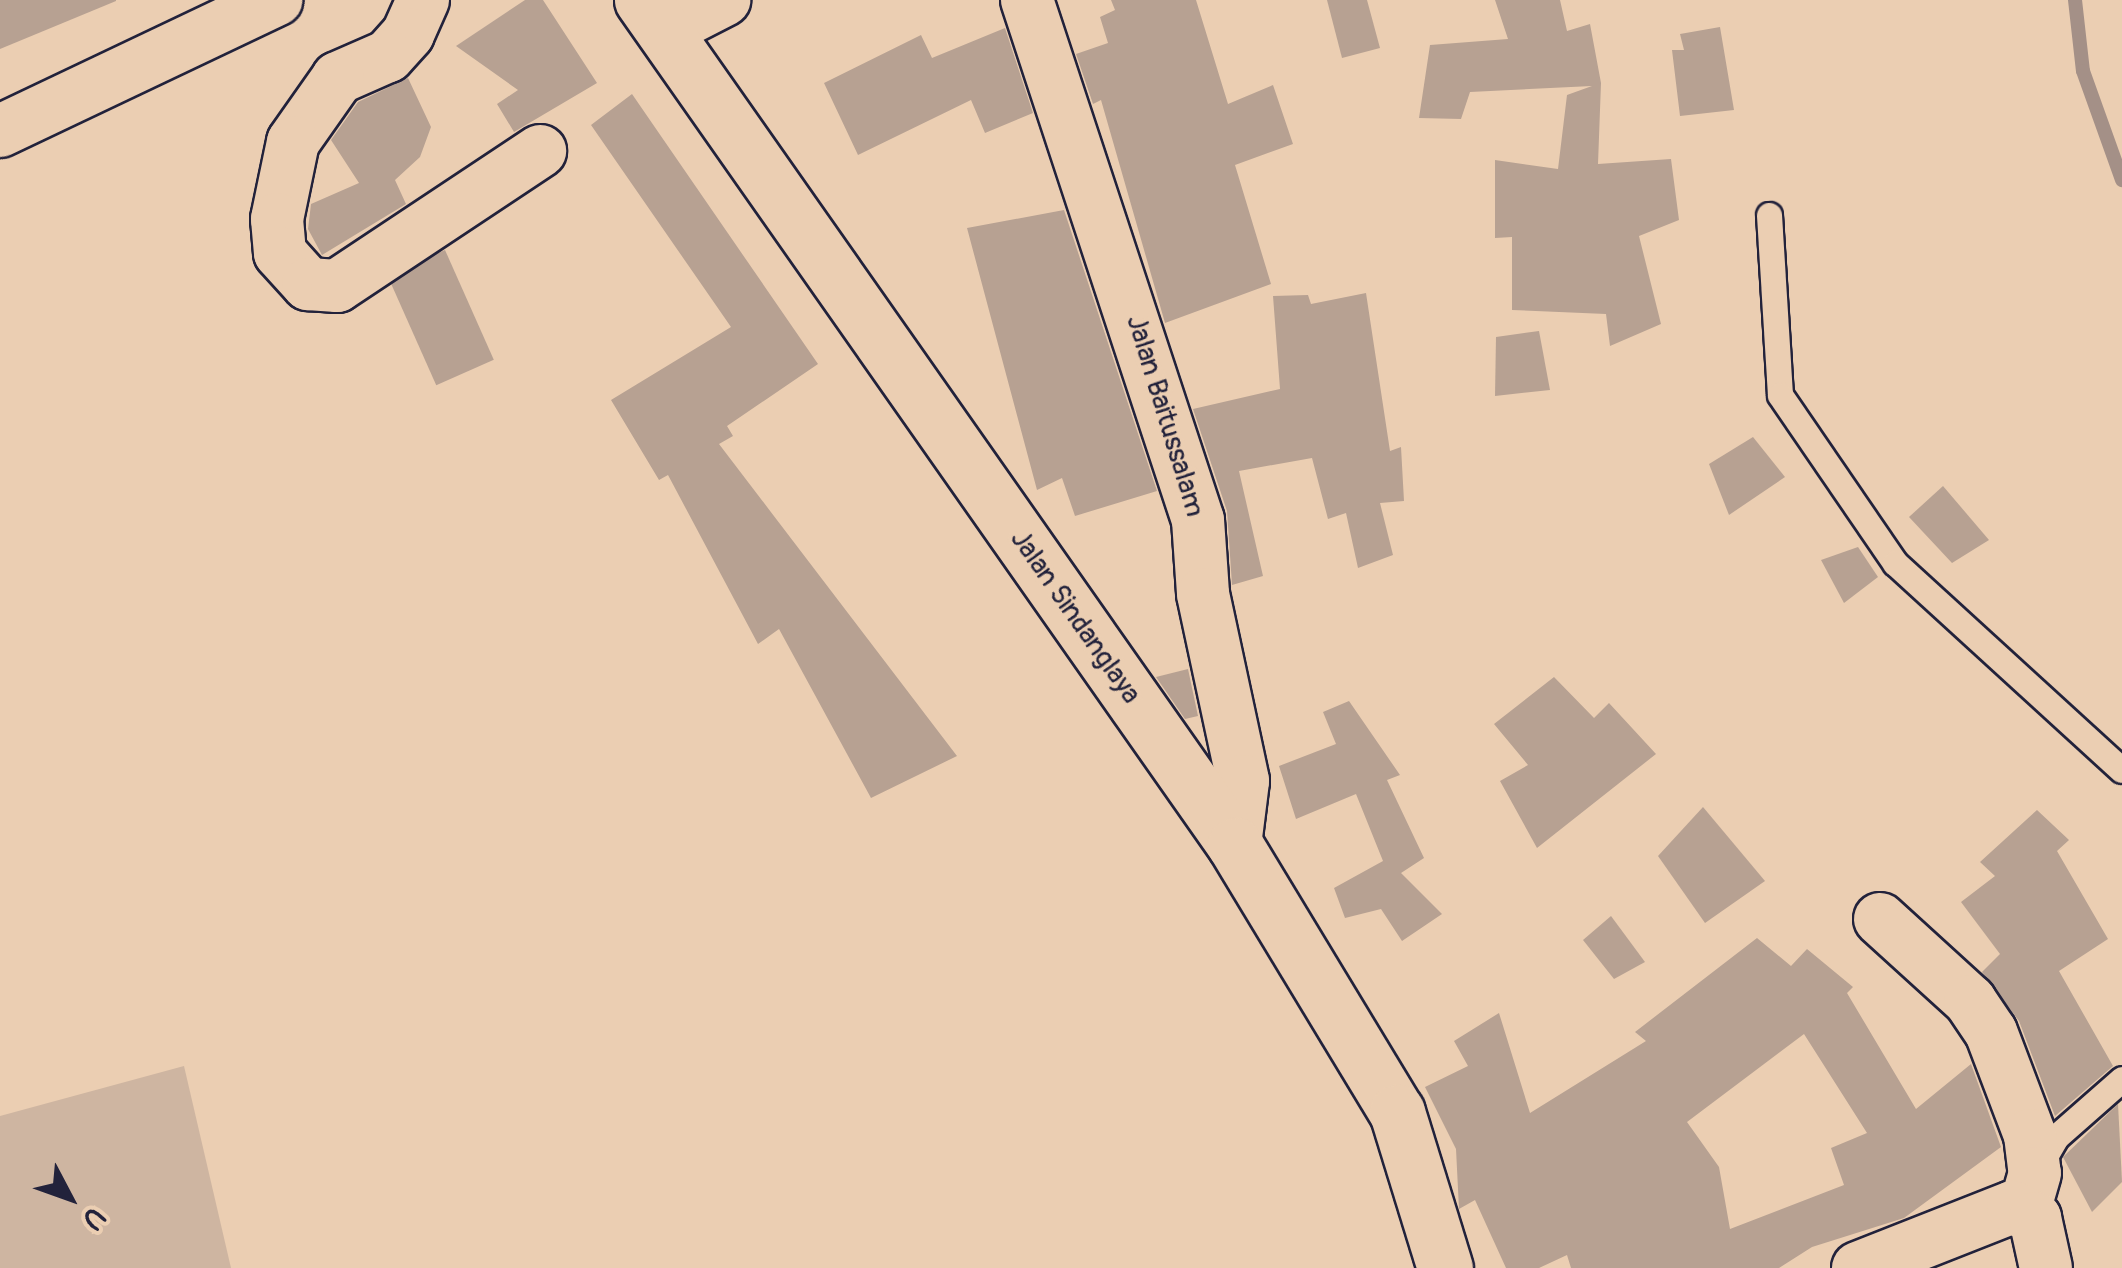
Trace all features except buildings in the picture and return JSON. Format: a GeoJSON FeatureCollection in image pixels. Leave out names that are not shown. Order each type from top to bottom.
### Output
{"type":"FeatureCollection","features":[{"type":"Feature","properties":{"kind":"street"},"geometry":{"type":"LineString","coordinates":[[0,131],[276,0]]}},
{"type":"Feature","properties":{"kind":"street"},"geometry":{"type":"LineString","coordinates":[[423,0],[408,34],[388,56],[338,78],[294,142],[280,253],[308,284],[337,286],[540,151]]}},
{"type":"Feature","properties":{"kind":"street"},"geometry":{"type":"LineString","coordinates":[[653,16],[724,0]]}},
{"type":"Feature","properties":{"kind":"street","name":"Jalan Baitussalam"},"geometry":{"type":"LineString","coordinates":[[1027,0],[1198,520],[1203,594],[1242,781],[1236,844]]}},
{"type":"Feature","properties":{"kind":"street","name":"Jalan Sindanglaya"},"geometry":{"type":"LineString","coordinates":[[653,16],[1236,844],[1397,1112],[1444,1268]]}},
{"type":"Feature","properties":{"kind":"street"},"geometry":{"type":"LineString","coordinates":[[1880,920],[1970,1001],[1990,1032],[2046,1268]]}},
{"type":"Feature","properties":{"kind":"street"},"geometry":{"type":"LineString","coordinates":[[1858,1268],[2030,1190]]}},
{"type":"Feature","properties":{"kind":"lane"},"geometry":{"type":"LineString","coordinates":[[1769,215],[1780,395],[1895,564],[2122,770]]}},
{"type":"Feature","properties":{"kind":"lane"},"geometry":{"type":"LineString","coordinates":[[2030,1190],[2056,1137],[2122,1080]]}},
{"type":"Feature","properties":{"kind":"shaded area"},"geometry":{"type":"Polygon","coordinates":[[[184,1066],[231,1268],[0,1268],[0,1116],[184,1066]]]}},
{"type":"Feature","properties":{"kind":"waterway"},"geometry":{"type":"LineString","coordinates":[[2075,0],[2083,71],[2122,180]]}}]}
